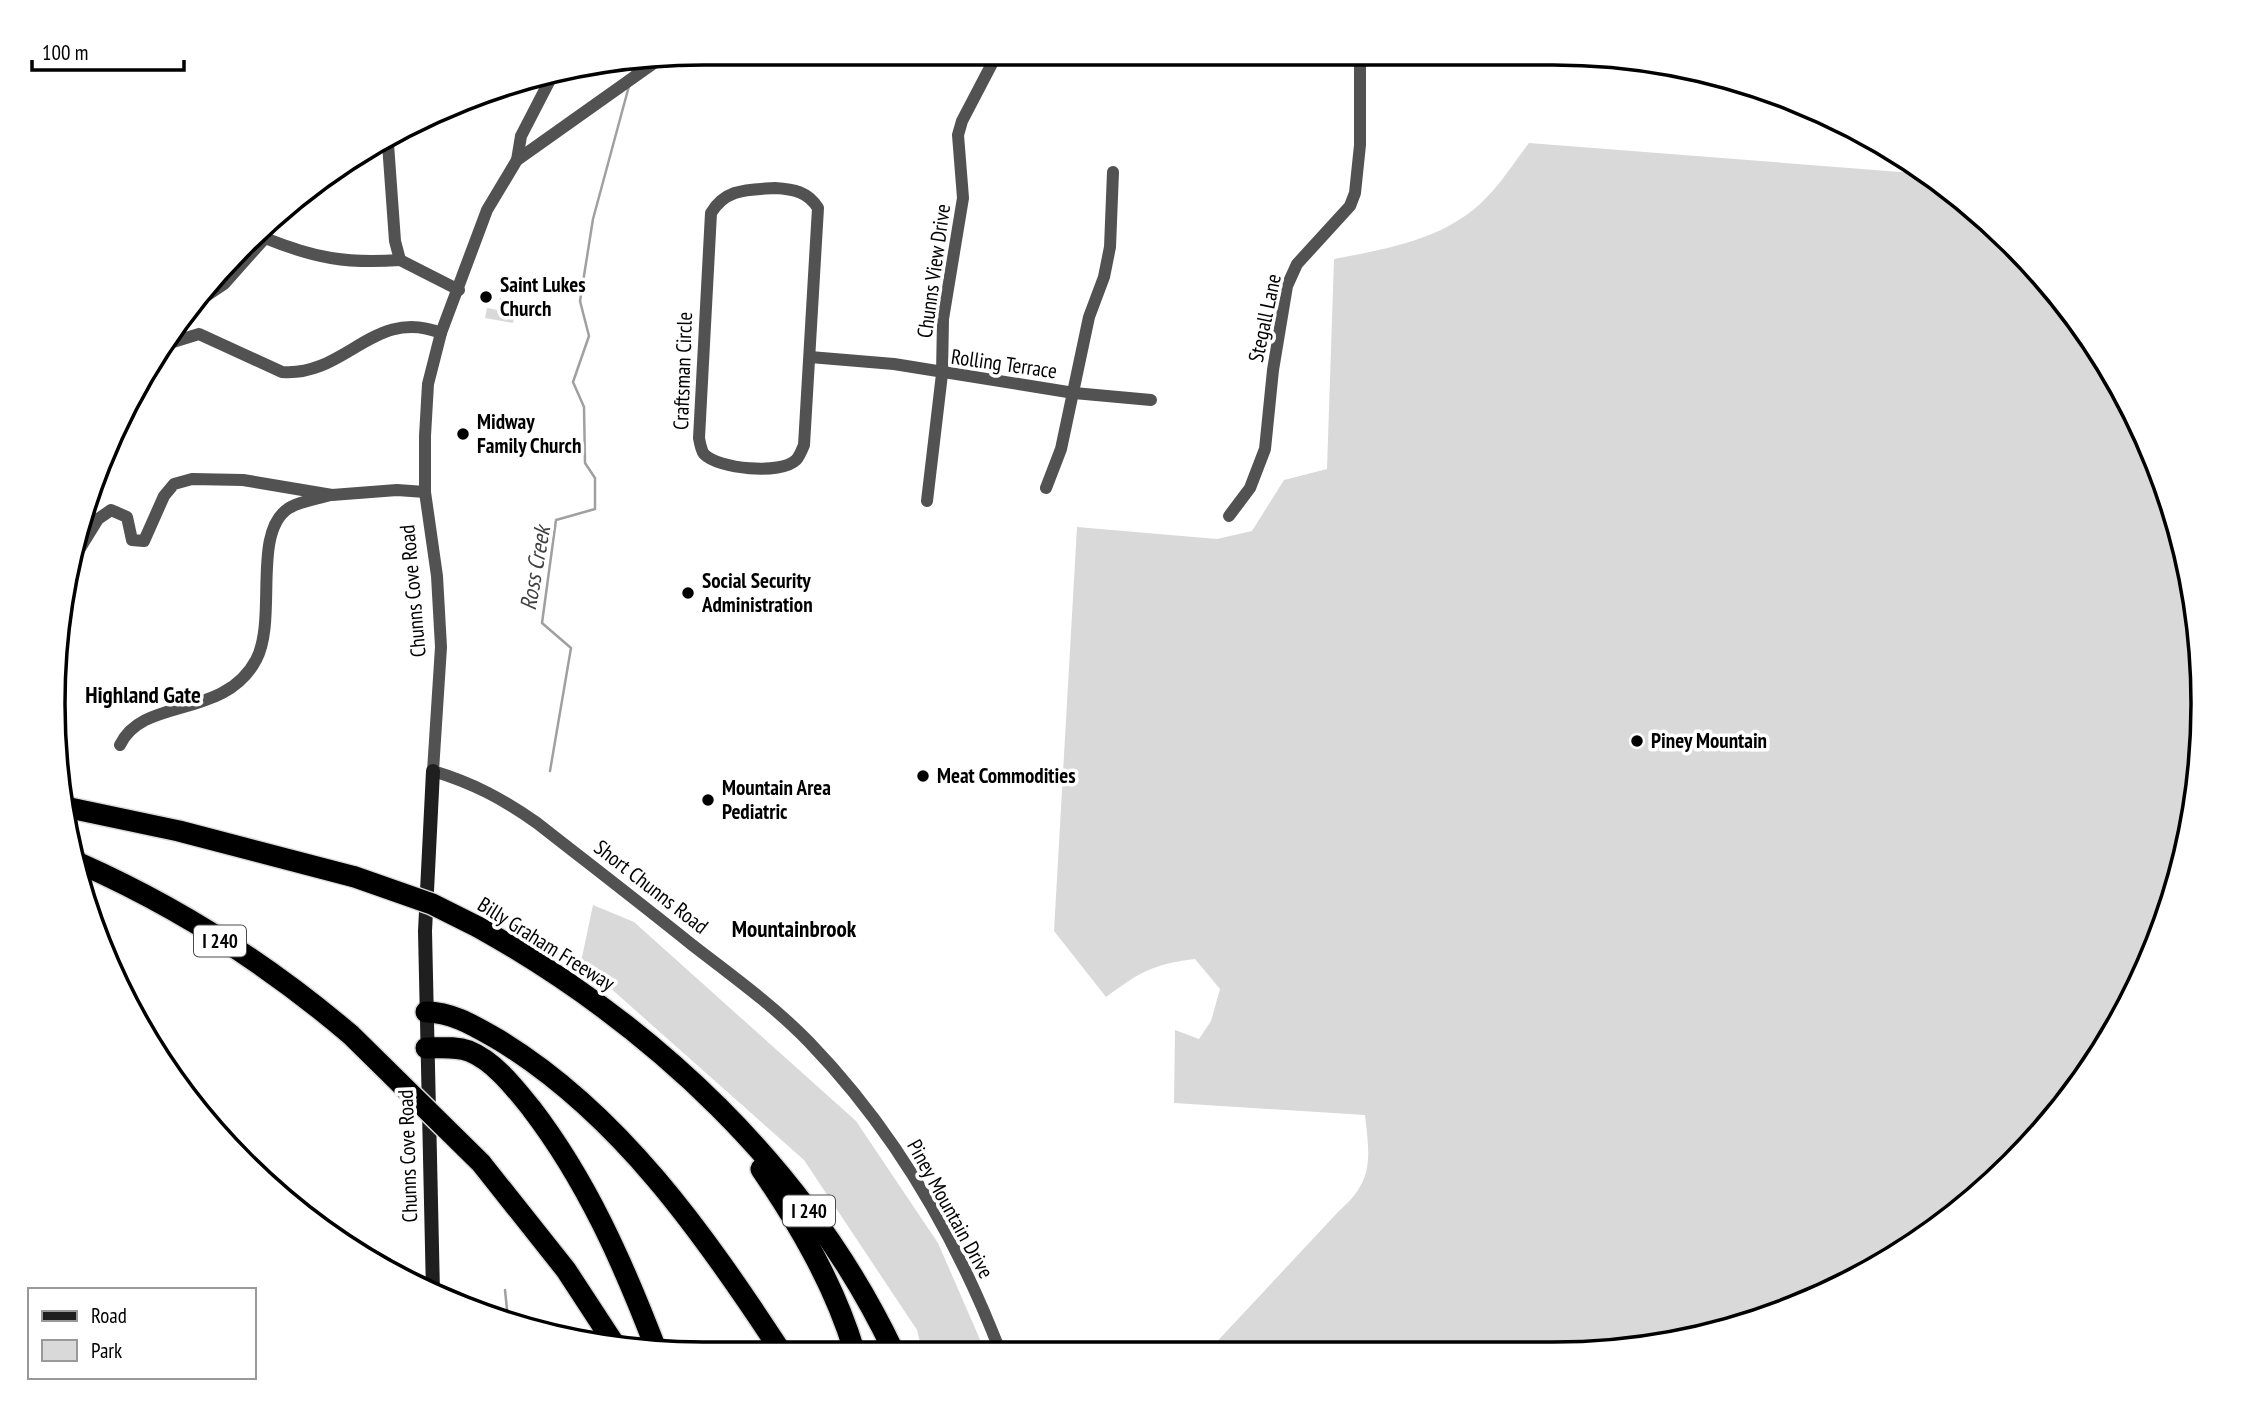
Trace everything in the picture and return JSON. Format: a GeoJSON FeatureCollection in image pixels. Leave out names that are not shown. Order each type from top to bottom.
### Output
{"type":"FeatureCollection","features":[{"type":"Feature","properties":{"kind":"highway","name":"Billy Graham Freeway"},"geometry":{"type":"LineString","coordinates":[[74,809],[178,831],[355,877],[432,904],[478,927],[569,981],[663,1054],[750,1140],[794,1191],[852,1273],[889,1342]]}},
{"type":"Feature","properties":{"kind":"highway","name":"I 240"},"geometry":{"type":"LineString","coordinates":[[86,866],[186,918],[292,989],[351,1035],[481,1163],[566,1270],[609,1335]]}},
{"type":"Feature","properties":{"kind":"highway"},"geometry":{"type":"LineString","coordinates":[[426,1012],[446,1013],[485,1032],[556,1079],[595,1113],[675,1202],[774,1342]]}},
{"type":"Feature","properties":{"kind":"highway"},"geometry":{"type":"LineString","coordinates":[[426,1048],[460,1048],[479,1056],[502,1075],[532,1110],[572,1168],[603,1222],[652,1340]]}},
{"type":"Feature","properties":{"kind":"highway"},"geometry":{"type":"LineString","coordinates":[[700,1091],[708,1108],[757,1162],[808,1243],[843,1315],[851,1342]]}},
{"type":"Feature","properties":{"kind":"main road","name":"Chunns Cove Road"},"geometry":{"type":"LineString","coordinates":[[433,771],[426,907],[426,1048],[433,1282]]}},
{"type":"Feature","properties":{"kind":"street","name":"Chunns View Drive"},"geometry":{"type":"LineString","coordinates":[[927,500],[942,374],[943,319],[963,198],[958,135],[992,65]]}},
{"type":"Feature","properties":{"kind":"street","name":"Stegall Lane"},"geometry":{"type":"LineString","coordinates":[[1229,516],[1250,488],[1265,449],[1273,370],[1287,286],[1297,264],[1350,206],[1355,193],[1360,145],[1360,65]]}},
{"type":"Feature","properties":{"kind":"street","name":"Chunns Cove Road"},"geometry":{"type":"LineString","coordinates":[[433,771],[442,648],[437,576],[425,492],[428,384],[441,333],[487,210],[517,160],[647,67]]}},
{"type":"Feature","properties":{"kind":"street"},"geometry":{"type":"LineString","coordinates":[[517,160],[521,136],[548,85]]}},
{"type":"Feature","properties":{"kind":"street"},"geometry":{"type":"LineString","coordinates":[[388,148],[395,241],[400,260]]}},
{"type":"Feature","properties":{"kind":"street"},"geometry":{"type":"LineString","coordinates":[[1046,488],[1061,449],[1089,317],[1104,276],[1110,247],[1114,172]]}},
{"type":"Feature","properties":{"kind":"street","name":"Craftsman Circle"},"geometry":{"type":"LineString","coordinates":[[792,189],[812,199],[818,208],[810,357],[804,445],[796,461],[781,468],[739,467],[716,462],[704,453],[698,423],[710,213],[719,200],[737,190],[792,189]]}},
{"type":"Feature","properties":{"kind":"street"},"geometry":{"type":"LineString","coordinates":[[266,238],[330,261],[400,260],[459,290]]}},
{"type":"Feature","properties":{"kind":"street"},"geometry":{"type":"LineString","coordinates":[[219,288],[256,248]]}},
{"type":"Feature","properties":{"kind":"street"},"geometry":{"type":"LineString","coordinates":[[178,340],[199,334],[282,372],[296,373],[334,360],[394,327],[423,326],[441,333]]}},
{"type":"Feature","properties":{"kind":"street","name":"Rolling Terrace"},"geometry":{"type":"LineString","coordinates":[[810,357],[894,364],[942,374],[1074,393],[1151,400]]}},
{"type":"Feature","properties":{"kind":"street"},"geometry":{"type":"LineString","coordinates":[[88,536],[98,519],[111,510],[127,517],[132,540],[144,541],[163,496],[174,484],[192,479],[243,480],[332,495]]}},
{"type":"Feature","properties":{"kind":"street"},"geometry":{"type":"LineString","coordinates":[[120,745],[132,729],[147,719],[211,700],[232,689],[244,677],[263,644],[272,528],[288,508],[332,495],[397,490],[425,492]]}},
{"type":"Feature","properties":{"kind":"street","name":"Short Chunns Road"},"geometry":{"type":"LineString","coordinates":[[433,771],[473,783],[500,796],[547,831],[766,1002],[807,1040],[854,1093]]}},
{"type":"Feature","properties":{"kind":"street","name":"Piney Mountain Drive"},"geometry":{"type":"LineString","coordinates":[[854,1093],[912,1173],[943,1226],[996,1342]]}},
{"type":"Feature","properties":{"kind":"green space"},"geometry":{"type":"Polygon","coordinates":[[[1529,143],[1908,173],[1974,223],[2033,282],[2084,349],[2125,421],[2157,498],[2179,579],[2190,662],[2190,745],[2186,787],[2169,869],[2143,948],[2106,1023],[2084,1058],[2033,1125],[1974,1184],[1941,1210],[1872,1257],[1835,1276],[1758,1308],[1677,1330],[1636,1337],[1552,1342],[1217,1342],[1358,1190],[1367,1168],[1365,1115],[1174,1103],[1175,1030],[1199,1039],[1211,1021],[1220,989],[1195,959],[1148,970],[1106,997],[1054,931],[1077,527],[1217,539],[1252,531],[1284,480],[1327,469],[1334,259],[1395,246],[1435,233],[1470,212],[1503,178],[1529,143]]]}},
{"type":"Feature","properties":{"kind":"green space"},"geometry":{"type":"Polygon","coordinates":[[[500,298],[517,301],[513,323],[485,318],[487,308],[498,310],[500,298]]]}},
{"type":"Feature","properties":{"kind":"green space"},"geometry":{"type":"Polygon","coordinates":[[[593,905],[634,922],[856,1121],[938,1243],[981,1342],[920,1342],[917,1330],[804,1160],[581,962],[593,905]]]}},
{"type":"Feature","properties":{"kind":"waterway"},"geometry":{"type":"LineString","coordinates":[[630,69],[634,72]]}},
{"type":"Feature","properties":{"kind":"waterway","name":"Ross Creek"},"geometry":{"type":"LineString","coordinates":[[550,771],[571,648],[542,623],[556,520],[595,509],[595,478],[585,463],[584,407],[573,382],[589,336],[580,301],[593,219],[629,86]]}},
{"type":"Feature","properties":{"kind":"waterway","name":"Ross Creek"},"geometry":{"type":"LineString","coordinates":[[505,1290],[507,1311]]}},
{"type":"Feature","properties":{"kind":"place","name":"Saint Lukes Church"},"geometry":{"type":"Point","coordinates":[486,297]}},
{"type":"Feature","properties":{"kind":"place","name":"Midway Family Church"},"geometry":{"type":"Point","coordinates":[463,434]}},
{"type":"Feature","properties":{"kind":"place","name":"Social Security Administration"},"geometry":{"type":"Point","coordinates":[688,593]}},
{"type":"Feature","properties":{"kind":"place","name":"Piney Mountain"},"geometry":{"type":"Point","coordinates":[1637,741]}},
{"type":"Feature","properties":{"kind":"place","name":"Meat Commodities"},"geometry":{"type":"Point","coordinates":[923,776]}},
{"type":"Feature","properties":{"kind":"place","name":"Mountain Area Pediatric"},"geometry":{"type":"Point","coordinates":[708,800]}},
{"type":"Feature","properties":{"kind":"district","name":"Highland Gate"},"geometry":{"type":"Point","coordinates":[143,695]}},
{"type":"Feature","properties":{"kind":"district","name":"Mountainbrook"},"geometry":{"type":"Point","coordinates":[794,929]}}]}
